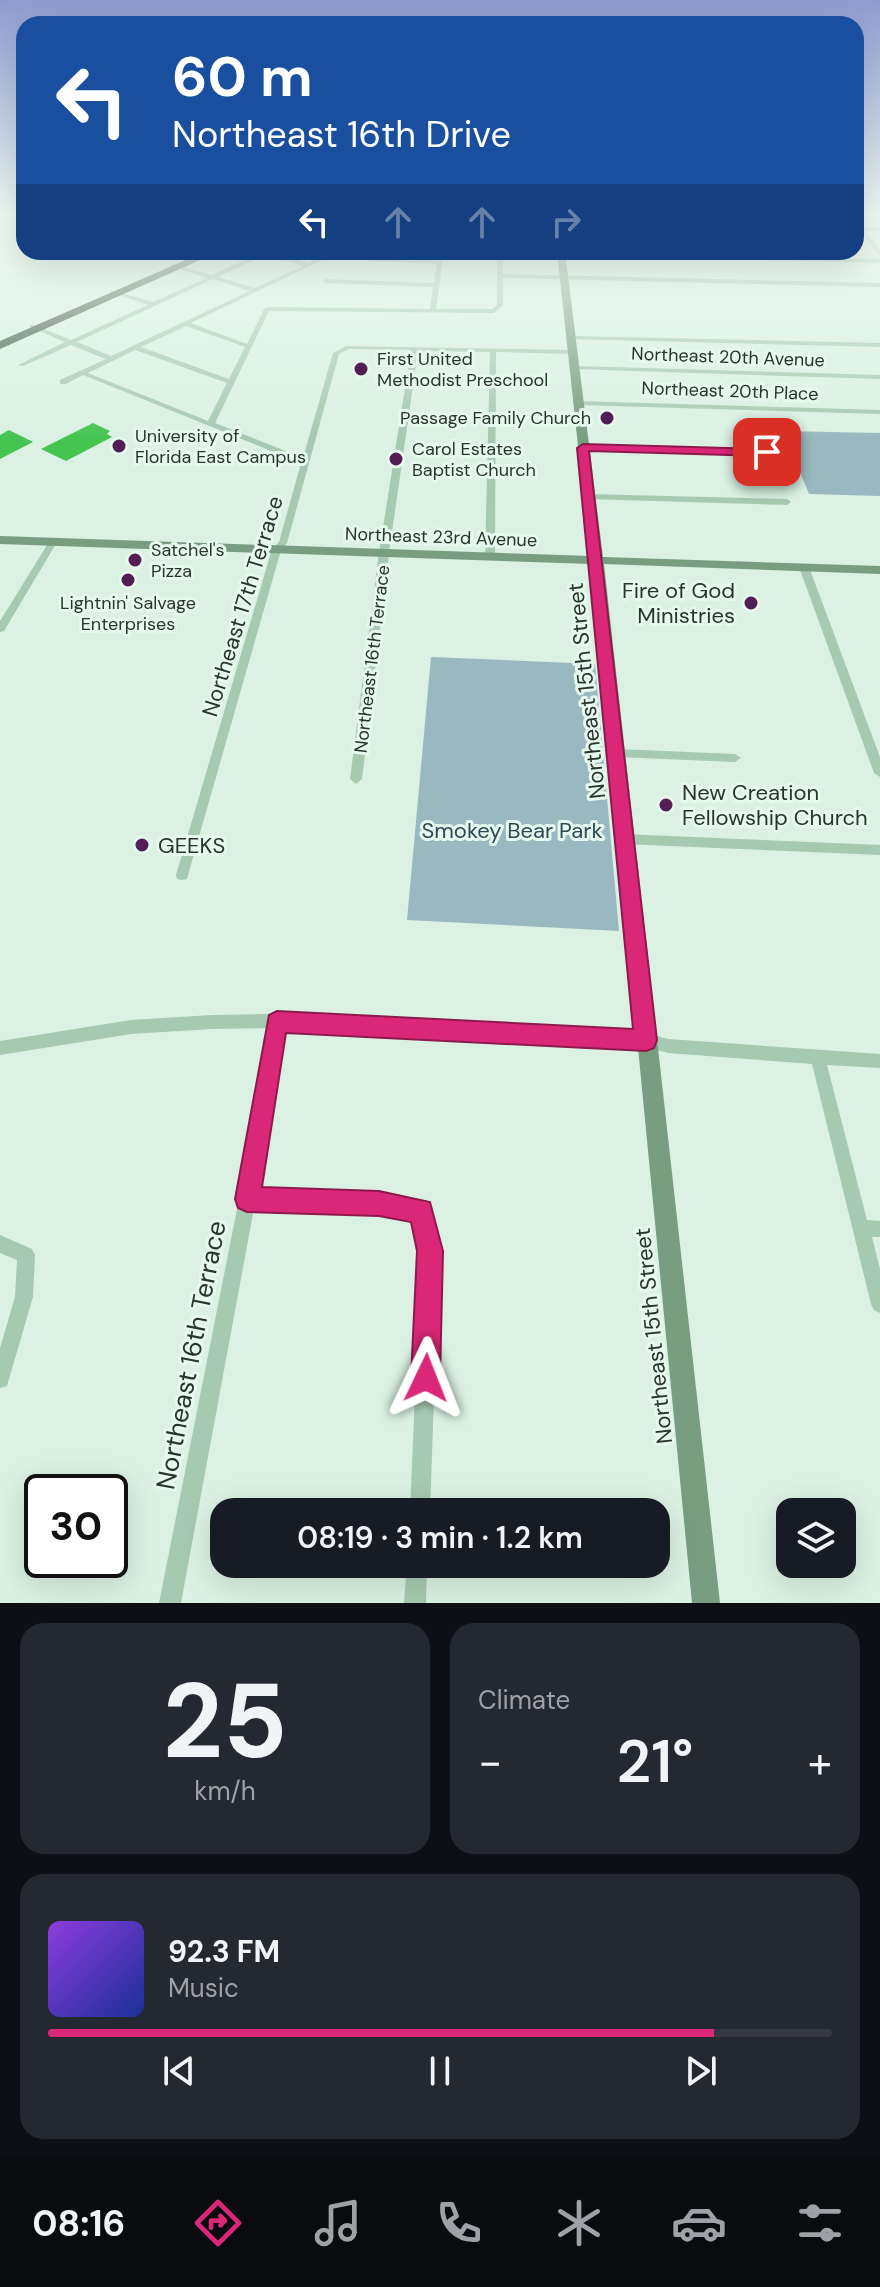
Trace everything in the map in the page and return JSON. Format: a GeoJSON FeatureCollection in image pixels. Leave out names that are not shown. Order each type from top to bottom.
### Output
{"type":"FeatureCollection","features":[{"type":"Feature","properties":{"kind":"highway"},"geometry":{"type":"LineString","coordinates":[[0,342],[121,290]]}},
{"type":"Feature","properties":{"kind":"street"},"geometry":{"type":"LineString","coordinates":[[21,365],[186,290]]}},
{"type":"Feature","properties":{"kind":"street"},"geometry":{"type":"LineString","coordinates":[[63,382],[254,290]]}},
{"type":"Feature","properties":{"kind":"street"},"geometry":{"type":"LineString","coordinates":[[433,311],[436,290]]}},
{"type":"Feature","properties":{"kind":"street"},"geometry":{"type":"LineString","coordinates":[[210,425],[267,309],[495,310],[500,305],[500,290]]}},
{"type":"Feature","properties":{"kind":"street","name":"Northeast 15th Street"},"geometry":{"type":"LineString","coordinates":[[565,290],[597,560],[706,1603]]}},
{"type":"Feature","properties":{"kind":"street"},"geometry":{"type":"LineString","coordinates":[[116,292],[155,305]]}},
{"type":"Feature","properties":{"kind":"street"},"geometry":{"type":"LineString","coordinates":[[187,324],[247,346]]}},
{"type":"Feature","properties":{"kind":"street"},"geometry":{"type":"LineString","coordinates":[[35,327],[112,359]]}},
{"type":"Feature","properties":{"kind":"street"},"geometry":{"type":"LineString","coordinates":[[571,338],[880,345]]}},
{"type":"Feature","properties":{"kind":"street"},"geometry":{"type":"LineString","coordinates":[[136,348],[231,382]]}},
{"type":"Feature","properties":{"kind":"street","name":"Northeast 17th Terrace"},"geometry":{"type":"LineString","coordinates":[[182,875],[277,549],[283,543],[340,349],[415,349]]}},
{"type":"Feature","properties":{"kind":"street"},"geometry":{"type":"LineString","coordinates":[[415,349],[573,352]]}},
{"type":"Feature","properties":{"kind":"street","name":"Northeast 16th Terrace"},"geometry":{"type":"LineString","coordinates":[[356,779],[384,553],[415,349]]}},
{"type":"Feature","properties":{"kind":"street"},"geometry":{"type":"LineString","coordinates":[[490,557],[493,351]]}},
{"type":"Feature","properties":{"kind":"street","name":"Northeast 20th Avenue"},"geometry":{"type":"LineString","coordinates":[[575,368],[880,377]]}},
{"type":"Feature","properties":{"kind":"street"},"geometry":{"type":"LineString","coordinates":[[83,373],[305,462]]}},
{"type":"Feature","properties":{"kind":"street","name":"Northeast 20th Place"},"geometry":{"type":"LineString","coordinates":[[578,403],[880,412]]}},
{"type":"Feature","properties":{"kind":"street"},"geometry":{"type":"LineString","coordinates":[[583,448],[767,452]]}},
{"type":"Feature","properties":{"kind":"street"},"geometry":{"type":"LineString","coordinates":[[590,497],[787,502]]}},
{"type":"Feature","properties":{"kind":"street","name":"Northeast 23rd Avenue"},"geometry":{"type":"LineString","coordinates":[[0,540],[880,570]]}},
{"type":"Feature","properties":{"kind":"street"},"geometry":{"type":"LineString","coordinates":[[0,629],[53,542]]}},
{"type":"Feature","properties":{"kind":"street"},"geometry":{"type":"LineString","coordinates":[[804,567],[879,766]]}},
{"type":"Feature","properties":{"kind":"street"},"geometry":{"type":"LineString","coordinates":[[617,753],[735,758]]}},
{"type":"Feature","properties":{"kind":"street"},"geometry":{"type":"LineString","coordinates":[[624,839],[880,850]]}},
{"type":"Feature","properties":{"kind":"street"},"geometry":{"type":"LineString","coordinates":[[0,1048],[77,1033],[151,1025],[277,1022],[646,1040],[668,1046],[880,1061]]}},
{"type":"Feature","properties":{"kind":"street","name":"Northeast 16th Terrace"},"geometry":{"type":"LineString","coordinates":[[170,1603],[247,1199],[277,1022]]}},
{"type":"Feature","properties":{"kind":"street"},"geometry":{"type":"LineString","coordinates":[[818,1058],[880,1304]]}},
{"type":"Feature","properties":{"kind":"street"},"geometry":{"type":"LineString","coordinates":[[247,1199],[379,1204],[421,1211],[430,1251],[421,1498]]}},
{"type":"Feature","properties":{"kind":"street"},"geometry":{"type":"LineString","coordinates":[[862,1228],[880,1229]]}},
{"type":"Feature","properties":{"kind":"street"},"geometry":{"type":"LineString","coordinates":[[0,1244],[26,1255],[24,1297],[0,1379]]}},
{"type":"Feature","properties":{"kind":"street"},"geometry":{"type":"LineString","coordinates":[[415,1603],[416,1578]]}},
{"type":"Feature","properties":{"kind":"green space"},"geometry":{"type":"Polygon","coordinates":[[[783,431],[880,433],[880,496],[809,494],[783,431]]]}},
{"type":"Feature","properties":{"kind":"green space","name":"Smokey Bear Park"},"geometry":{"type":"Polygon","coordinates":[[[431,657],[595,664],[619,931],[407,920],[431,657]]]}},
{"type":"Feature","properties":{"kind":"building"},"geometry":{"type":"Polygon","coordinates":[[[93,423],[110,431],[107,434],[112,437],[66,461],[41,449],[93,423]]]}},
{"type":"Feature","properties":{"kind":"building"},"geometry":{"type":"Polygon","coordinates":[[[9,430],[33,442],[0,459],[0,435],[9,430]]]}},
{"type":"Feature","properties":{"kind":"place","name":"First United Methodist Preschool"},"geometry":{"type":"Point","coordinates":[361,369]}},
{"type":"Feature","properties":{"kind":"place","name":"Passage Family Church"},"geometry":{"type":"Point","coordinates":[607,418]}},
{"type":"Feature","properties":{"kind":"place","name":"University of Florida East Campus"},"geometry":{"type":"Point","coordinates":[119,446]}},
{"type":"Feature","properties":{"kind":"place","name":"Carol Estates Baptist Church"},"geometry":{"type":"Point","coordinates":[396,459]}},
{"type":"Feature","properties":{"kind":"place","name":"Satchel's Pizza"},"geometry":{"type":"Point","coordinates":[135,560]}},
{"type":"Feature","properties":{"kind":"place","name":"Lightnin' Salvage Enterprises"},"geometry":{"type":"Point","coordinates":[128,580]}},
{"type":"Feature","properties":{"kind":"place","name":"Fire of God Ministries"},"geometry":{"type":"Point","coordinates":[751,603]}},
{"type":"Feature","properties":{"kind":"place","name":"New Creation Fellowship Church"},"geometry":{"type":"Point","coordinates":[666,805]}},
{"type":"Feature","properties":{"kind":"place","name":"GEEKS"},"geometry":{"type":"Point","coordinates":[142,845]}},
{"type":"Feature","properties":{"kind":"route"},"geometry":{"type":"LineString","coordinates":[[426,1378],[430,1251],[421,1211],[379,1204],[247,1199],[277,1022],[646,1040],[583,448],[767,452]]}}]}
